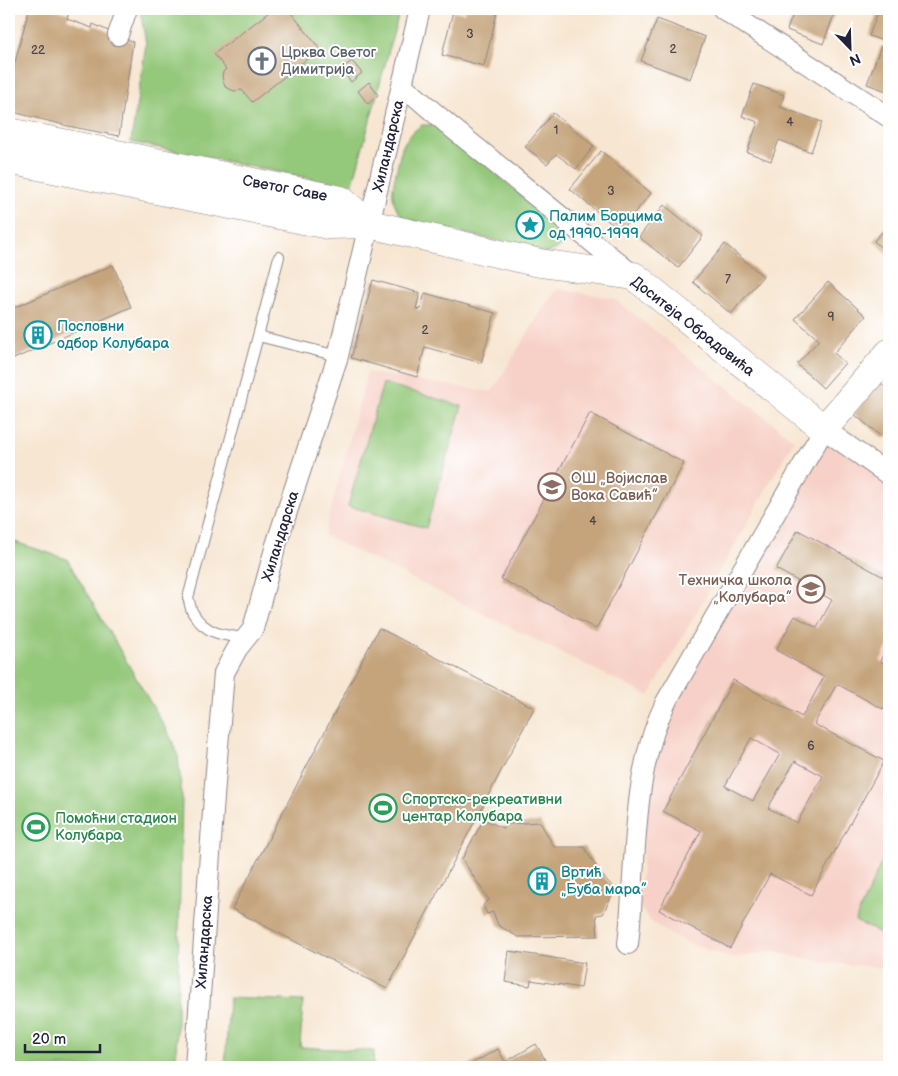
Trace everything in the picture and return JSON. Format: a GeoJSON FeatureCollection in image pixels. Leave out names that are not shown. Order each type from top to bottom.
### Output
{"type":"FeatureCollection","features":[{"type":"Feature","properties":{"kind":"street"},"geometry":{"type":"LineString","coordinates":[[118,35],[127,9]]}},
{"type":"Feature","properties":{"kind":"street","name":"Хиландарска"},"geometry":{"type":"LineString","coordinates":[[195,1067],[214,783],[224,673],[237,649],[253,630],[276,545],[338,356],[420,9]]}},
{"type":"Feature","properties":{"kind":"street"},"geometry":{"type":"LineString","coordinates":[[723,9],[889,117]]}},
{"type":"Feature","properties":{"kind":"street"},"geometry":{"type":"LineString","coordinates":[[402,85],[634,276]]}},
{"type":"Feature","properties":{"kind":"street","name":"Светог Саве"},"geometry":{"type":"LineString","coordinates":[[9,132],[341,200],[369,224]]}},
{"type":"Feature","properties":{"kind":"street","name":"Светог Саве"},"geometry":{"type":"LineString","coordinates":[[9,160],[328,225],[369,224]]}},
{"type":"Feature","properties":{"kind":"street","name":"Доситеја Обрадовића"},"geometry":{"type":"LineString","coordinates":[[369,224],[540,263],[634,276],[824,429],[889,475]]}},
{"type":"Feature","properties":{"kind":"street"},"geometry":{"type":"LineString","coordinates":[[628,944],[638,814],[646,763],[657,720],[824,429],[889,353]]}},
{"type":"Feature","properties":{"kind":"lane"},"geometry":{"type":"LineString","coordinates":[[246,638],[228,637],[209,631],[192,613],[188,598],[279,257]]}},
{"type":"Feature","properties":{"kind":"lane"},"geometry":{"type":"LineString","coordinates":[[258,336],[338,356]]}},
{"type":"Feature","properties":{"kind":"shaded area","name":"ОШ „Војислав Вока Савић”"},"geometry":{"type":"Polygon","coordinates":[[[558,289],[613,298],[794,440],[649,696],[324,535],[367,373],[492,392],[545,305],[558,289]]]}},
{"type":"Feature","properties":{"kind":"shaded area","name":"Техничка школа „Колубара”"},"geometry":{"type":"Polygon","coordinates":[[[824,429],[889,475],[889,968],[830,963],[773,952],[731,958],[693,945],[668,933],[651,922],[639,906],[652,740],[824,429]]]}},
{"type":"Feature","properties":{"kind":"green space"},"geometry":{"type":"Polygon","coordinates":[[[140,9],[400,9],[352,187],[131,142],[146,44],[140,9]]]}},
{"type":"Feature","properties":{"kind":"green space"},"geometry":{"type":"Polygon","coordinates":[[[422,125],[440,127],[560,228],[563,238],[561,245],[547,253],[405,219],[399,212],[394,199],[394,179],[404,144],[410,135],[422,125]]]}},
{"type":"Feature","properties":{"kind":"green space"},"geometry":{"type":"Polygon","coordinates":[[[383,383],[462,406],[426,528],[348,506],[383,383]]]}},
{"type":"Feature","properties":{"kind":"green space"},"geometry":{"type":"Polygon","coordinates":[[[9,540],[67,559],[171,738],[178,756],[182,798],[176,1063],[174,1067],[9,1067],[9,540]]]}},
{"type":"Feature","properties":{"kind":"green space"},"geometry":{"type":"Polygon","coordinates":[[[889,846],[889,937],[855,921],[889,846]]]}},
{"type":"Feature","properties":{"kind":"green space"},"geometry":{"type":"Polygon","coordinates":[[[229,998],[303,1001],[300,1047],[374,1051],[373,1067],[225,1067],[229,998]]]}},
{"type":"Feature","properties":{"kind":"building"},"geometry":{"type":"Polygon","coordinates":[[[29,9],[51,9],[69,13],[67,19],[92,28],[93,24],[133,42],[119,136],[68,126],[9,111],[9,85],[29,9]]]}},
{"type":"Feature","properties":{"kind":"building","name":"Црква Светог Димитрија"},"geometry":{"type":"Polygon","coordinates":[[[273,9],[288,9],[320,49],[252,102],[242,90],[234,91],[225,87],[222,77],[226,69],[214,54],[273,9]]]}},
{"type":"Feature","properties":{"kind":"building"},"geometry":{"type":"Polygon","coordinates":[[[465,9],[498,9],[484,66],[442,55],[453,11],[464,13],[465,9]]]}},
{"type":"Feature","properties":{"kind":"building"},"geometry":{"type":"Polygon","coordinates":[[[795,9],[836,9],[823,44],[787,30],[795,9]]]}},
{"type":"Feature","properties":{"kind":"building"},"geometry":{"type":"Polygon","coordinates":[[[879,9],[889,9],[889,43],[869,36],[879,9]]]}},
{"type":"Feature","properties":{"kind":"building"},"geometry":{"type":"Polygon","coordinates":[[[657,19],[705,37],[690,79],[641,61],[657,19]]]}},
{"type":"Feature","properties":{"kind":"building"},"geometry":{"type":"Polygon","coordinates":[[[889,45],[889,92],[867,84],[881,46],[888,49],[889,45]]]}},
{"type":"Feature","properties":{"kind":"building"},"geometry":{"type":"Polygon","coordinates":[[[352,61],[362,73],[351,82],[341,69],[352,61]]]}},
{"type":"Feature","properties":{"kind":"building"},"geometry":{"type":"Polygon","coordinates":[[[369,82],[378,95],[368,104],[358,91],[369,82]]]}},
{"type":"Feature","properties":{"kind":"building"},"geometry":{"type":"Polygon","coordinates":[[[754,84],[784,95],[780,107],[822,122],[811,152],[779,140],[771,161],[747,152],[758,122],[742,116],[754,84]]]}},
{"type":"Feature","properties":{"kind":"building"},"geometry":{"type":"Polygon","coordinates":[[[553,113],[594,146],[576,169],[556,154],[547,164],[525,147],[553,113]]]}},
{"type":"Feature","properties":{"kind":"building"},"geometry":{"type":"Polygon","coordinates":[[[601,151],[651,193],[620,231],[570,189],[601,151]]]}},
{"type":"Feature","properties":{"kind":"building"},"geometry":{"type":"Polygon","coordinates":[[[664,205],[703,236],[678,268],[639,237],[664,205]]]}},
{"type":"Feature","properties":{"kind":"building"},"geometry":{"type":"Polygon","coordinates":[[[889,224],[889,255],[874,241],[889,224]]]}},
{"type":"Feature","properties":{"kind":"building"},"geometry":{"type":"Polygon","coordinates":[[[725,244],[763,276],[731,314],[693,282],[725,244]]]}},
{"type":"Feature","properties":{"kind":"building","name":"Пословни одбор Колубара"},"geometry":{"type":"Polygon","coordinates":[[[113,265],[131,307],[9,361],[9,310],[113,265]]]}},
{"type":"Feature","properties":{"kind":"building"},"geometry":{"type":"Polygon","coordinates":[[[373,280],[420,293],[416,309],[420,310],[425,293],[495,313],[481,363],[425,347],[417,377],[351,358],[373,280]]]}},
{"type":"Feature","properties":{"kind":"building"},"geometry":{"type":"Polygon","coordinates":[[[828,282],[866,316],[834,353],[845,363],[823,388],[797,364],[819,340],[795,319],[828,282]]]}},
{"type":"Feature","properties":{"kind":"building"},"geometry":{"type":"Polygon","coordinates":[[[880,383],[889,391],[889,433],[884,439],[854,414],[880,383]]]}},
{"type":"Feature","properties":{"kind":"building"},"geometry":{"type":"Polygon","coordinates":[[[590,413],[684,463],[596,629],[501,579],[590,413]]]}},
{"type":"Feature","properties":{"kind":"building"},"geometry":{"type":"Polygon","coordinates":[[[798,530],[889,580],[889,644],[880,661],[889,666],[889,698],[883,709],[837,684],[814,724],[884,761],[811,895],[770,874],[730,948],[659,910],[701,831],[663,811],[733,680],[802,717],[824,677],[776,650],[795,616],[817,628],[832,600],[776,569],[798,530]],[[751,738],[725,786],[753,801],[780,754],[751,738]],[[795,761],[768,808],[797,823],[823,776],[795,761]]]}},
{"type":"Feature","properties":{"kind":"building","name":"Спортско-рекреативни центар Колубара"},"geometry":{"type":"Polygon","coordinates":[[[379,628],[534,708],[387,989],[232,909],[379,628]]]}},
{"type":"Feature","properties":{"kind":"building","name":"Вртић „Буба мара”"},"geometry":{"type":"Polygon","coordinates":[[[484,819],[502,828],[508,824],[540,822],[554,847],[584,847],[600,873],[615,889],[603,914],[596,915],[598,936],[518,937],[498,925],[493,912],[487,914],[483,905],[489,900],[462,859],[484,819]]]}},
{"type":"Feature","properties":{"kind":"building"},"geometry":{"type":"Polygon","coordinates":[[[509,951],[585,963],[581,988],[531,980],[530,986],[505,982],[509,951]]]}},
{"type":"Feature","properties":{"kind":"building"},"geometry":{"type":"Polygon","coordinates":[[[536,1044],[549,1067],[466,1067],[498,1049],[505,1062],[536,1044]]]}},
{"type":"Feature","properties":{"kind":"place","name":"Црква Светог Димитрија"},"geometry":{"type":"Point","coordinates":[262,61]}},
{"type":"Feature","properties":{"kind":"place","name":"Палим Борцима од 1990-1999"},"geometry":{"type":"Point","coordinates":[530,225]}},
{"type":"Feature","properties":{"kind":"place","name":"Пословни одбор Колубара"},"geometry":{"type":"Point","coordinates":[38,335]}},
{"type":"Feature","properties":{"kind":"place","name":"ОШ „Војислав Вока Савић”"},"geometry":{"type":"Point","coordinates":[552,487]}},
{"type":"Feature","properties":{"kind":"place","name":"Техничка школа „Колубара”"},"geometry":{"type":"Point","coordinates":[811,589]}},
{"type":"Feature","properties":{"kind":"place","name":"Спортско-рекреативни центар Колубара"},"geometry":{"type":"Point","coordinates":[383,808]}},
{"type":"Feature","properties":{"kind":"place","name":"Помоћни стадион Колубара"},"geometry":{"type":"Point","coordinates":[36,827]}},
{"type":"Feature","properties":{"kind":"place","name":"Вртић „Буба мара”"},"geometry":{"type":"Point","coordinates":[542,881]}}]}
